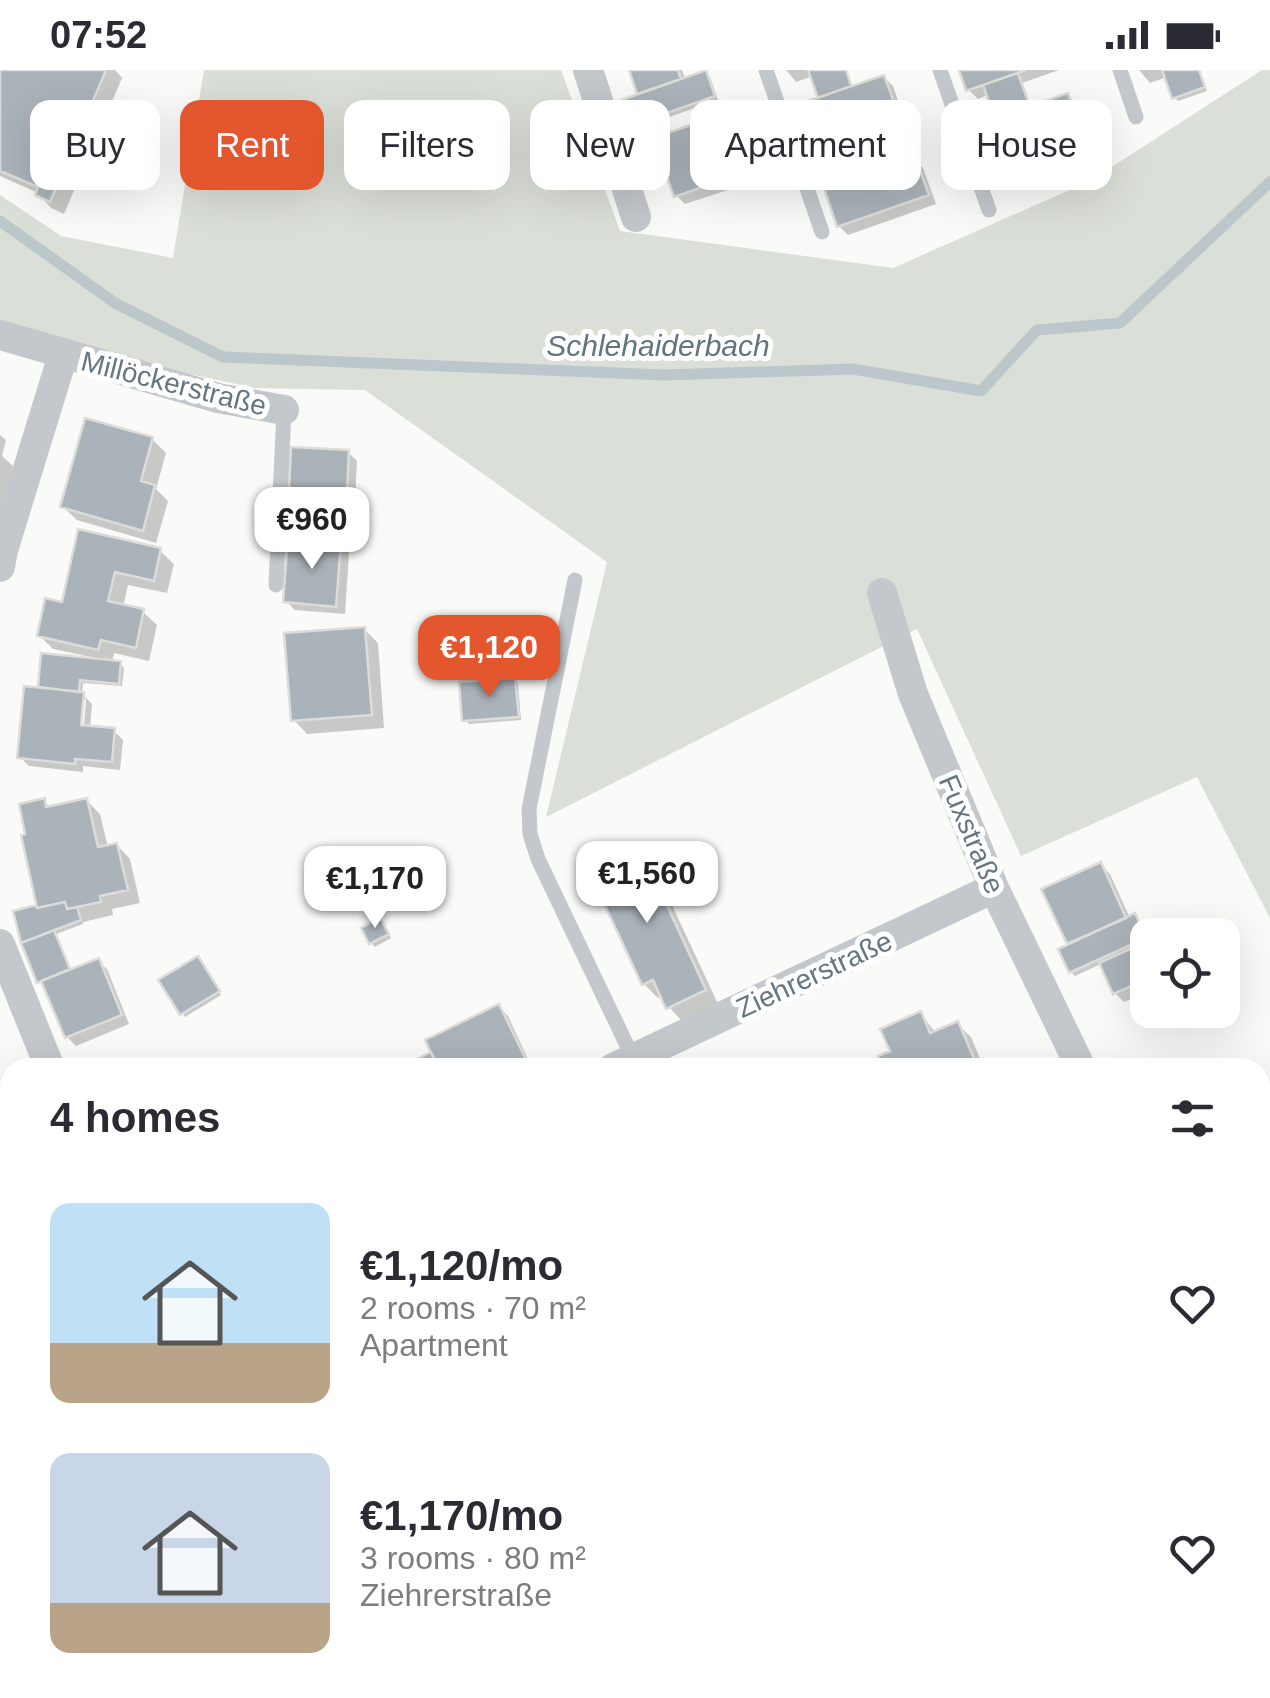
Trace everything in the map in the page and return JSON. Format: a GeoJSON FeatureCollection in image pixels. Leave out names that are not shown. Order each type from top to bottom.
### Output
{"type":"FeatureCollection","features":[{"type":"Feature","properties":{"kind":"street"},"geometry":{"type":"LineString","coordinates":[[588,70],[636,217]]}},
{"type":"Feature","properties":{"kind":"street","name":"Millöckerstraße"},"geometry":{"type":"LineString","coordinates":[[0,336],[218,398],[284,410]]}},
{"type":"Feature","properties":{"kind":"street","name":"Millöckerstraße"},"geometry":{"type":"LineString","coordinates":[[1,555],[64,355]]}},
{"type":"Feature","properties":{"kind":"street","name":"Fuxstraße"},"geometry":{"type":"LineString","coordinates":[[882,593],[913,694],[994,888],[1075,1058]]}},
{"type":"Feature","properties":{"kind":"street","name":"Ziehrerstraße"},"geometry":{"type":"LineString","coordinates":[[634,1058],[994,888]]}},
{"type":"Feature","properties":{"kind":"street"},"geometry":{"type":"LineString","coordinates":[[0,944],[46,1058]]}},
{"type":"Feature","properties":{"kind":"lane"},"geometry":{"type":"LineString","coordinates":[[766,70],[822,232]]}},
{"type":"Feature","properties":{"kind":"lane"},"geometry":{"type":"LineString","coordinates":[[940,70],[989,210]]}},
{"type":"Feature","properties":{"kind":"lane"},"geometry":{"type":"LineString","coordinates":[[1120,70],[1136,116]]}},
{"type":"Feature","properties":{"kind":"lane"},"geometry":{"type":"LineString","coordinates":[[276,585],[284,410]]}},
{"type":"Feature","properties":{"kind":"lane","name":"Ziehrerstraße"},"geometry":{"type":"LineString","coordinates":[[575,580],[528,809],[530,834],[621,1058]]}},
{"type":"Feature","properties":{"kind":"shaded area"},"geometry":{"type":"Polygon","coordinates":[[[204,70],[561,70],[572,100],[530,100],[530,190],[605,190],[620,231],[893,268],[1070,190],[1112,190],[1112,167],[1262,70],[1270,70],[1270,918],[1197,777],[1021,856],[917,629],[546,817],[607,562],[365,390],[255,388],[62,347],[0,324],[0,195],[61,236],[173,258],[184,190],[324,190],[324,100],[199,100],[204,70]]]}},
{"type":"Feature","properties":{"kind":"building"},"geometry":{"type":"Polygon","coordinates":[[[0,70],[106,70],[93,100],[30,100],[30,184],[0,171],[0,70]]]}},
{"type":"Feature","properties":{"kind":"building"},"geometry":{"type":"Polygon","coordinates":[[[629,70],[678,70],[681,79],[637,94],[629,70]]]}},
{"type":"Feature","properties":{"kind":"building"},"geometry":{"type":"Polygon","coordinates":[[[706,70],[715,96],[690,100],[690,105],[670,112],[670,100],[621,100],[706,70]]]}},
{"type":"Feature","properties":{"kind":"building"},"geometry":{"type":"Polygon","coordinates":[[[808,70],[846,70],[851,86],[818,98],[808,70]]]}},
{"type":"Feature","properties":{"kind":"building"},"geometry":{"type":"Polygon","coordinates":[[[959,70],[1026,70],[966,91],[959,70]]]}},
{"type":"Feature","properties":{"kind":"building"},"geometry":{"type":"Polygon","coordinates":[[[1162,70],[1199,70],[1205,87],[1172,99],[1162,70]]]}},
{"type":"Feature","properties":{"kind":"building"},"geometry":{"type":"Polygon","coordinates":[[[1018,73],[1028,100],[988,100],[983,85],[1018,73]]]}},
{"type":"Feature","properties":{"kind":"building"},"geometry":{"type":"Polygon","coordinates":[[[884,75],[893,100],[811,100],[884,75]]]}},
{"type":"Feature","properties":{"kind":"building"},"geometry":{"type":"Polygon","coordinates":[[[1068,93],[1071,100],[1048,100],[1068,93]]]}},
{"type":"Feature","properties":{"kind":"building"},"geometry":{"type":"Polygon","coordinates":[[[690,125],[690,190],[694,190],[674,197],[670,186],[670,132],[690,125]]]}},
{"type":"Feature","properties":{"kind":"building"},"geometry":{"type":"Polygon","coordinates":[[[921,173],[929,195],[837,227],[825,190],[921,190],[921,173]]]}},
{"type":"Feature","properties":{"kind":"building"},"geometry":{"type":"Polygon","coordinates":[[[37,190],[55,190],[50,202],[35,195],[37,190]]]}},
{"type":"Feature","properties":{"kind":"building"},"geometry":{"type":"Polygon","coordinates":[[[85,418],[153,437],[141,481],[155,485],[143,531],[60,507],[85,418]]]}},
{"type":"Feature","properties":{"kind":"building"},"geometry":{"type":"Polygon","coordinates":[[[291,447],[349,450],[346,515],[288,512],[291,447]]]}},
{"type":"Feature","properties":{"kind":"building"},"geometry":{"type":"Polygon","coordinates":[[[78,529],[161,548],[154,581],[115,572],[108,601],[144,609],[136,648],[101,640],[98,650],[37,636],[45,598],[62,602],[78,529]]]}},
{"type":"Feature","properties":{"kind":"building"},"geometry":{"type":"Polygon","coordinates":[[[288,537],[341,542],[336,607],[283,602],[288,537]]]}},
{"type":"Feature","properties":{"kind":"building"},"geometry":{"type":"Polygon","coordinates":[[[365,627],[372,715],[291,721],[284,633],[365,627]]]}},
{"type":"Feature","properties":{"kind":"building"},"geometry":{"type":"Polygon","coordinates":[[[41,653],[121,661],[119,684],[80,680],[79,692],[38,687],[41,653]]]}},
{"type":"Feature","properties":{"kind":"building"},"geometry":{"type":"Polygon","coordinates":[[[515,678],[519,717],[462,721],[459,682],[515,678]]]}},
{"type":"Feature","properties":{"kind":"building"},"geometry":{"type":"Polygon","coordinates":[[[24,686],[84,692],[81,725],[115,728],[112,762],[75,759],[75,764],[17,758],[24,686]]]}},
{"type":"Feature","properties":{"kind":"building"},"geometry":{"type":"Polygon","coordinates":[[[45,798],[46,807],[87,798],[98,847],[117,843],[128,890],[100,896],[101,902],[67,909],[65,902],[37,908],[21,835],[25,834],[19,804],[45,798]]]}},
{"type":"Feature","properties":{"kind":"building"},"geometry":{"type":"Polygon","coordinates":[[[639,845],[706,990],[666,1009],[653,980],[642,985],[588,869],[639,845]]]}},
{"type":"Feature","properties":{"kind":"building"},"geometry":{"type":"Polygon","coordinates":[[[1101,862],[1126,918],[1067,944],[1041,889],[1101,862]]]}},
{"type":"Feature","properties":{"kind":"building"},"geometry":{"type":"Polygon","coordinates":[[[65,902],[67,909],[77,907],[81,920],[21,943],[13,911],[65,902]]]}},
{"type":"Feature","properties":{"kind":"building"},"geometry":{"type":"Polygon","coordinates":[[[1135,913],[1137,918],[1130,918],[1130,945],[1069,973],[1058,949],[1135,913]]]}},
{"type":"Feature","properties":{"kind":"building"},"geometry":{"type":"Polygon","coordinates":[[[380,918],[389,934],[369,944],[361,928],[380,918]]]}},
{"type":"Feature","properties":{"kind":"building"},"geometry":{"type":"Polygon","coordinates":[[[54,930],[70,969],[37,983],[21,943],[54,930]]]}},
{"type":"Feature","properties":{"kind":"building"},"geometry":{"type":"Polygon","coordinates":[[[1130,949],[1130,987],[1113,994],[1099,963],[1130,949]]]}},
{"type":"Feature","properties":{"kind":"building"},"geometry":{"type":"Polygon","coordinates":[[[198,956],[220,991],[180,1015],[158,980],[198,956]]]}},
{"type":"Feature","properties":{"kind":"building"},"geometry":{"type":"Polygon","coordinates":[[[99,958],[122,1015],[65,1038],[41,981],[99,958]]]}},
{"type":"Feature","properties":{"kind":"building"},"geometry":{"type":"Polygon","coordinates":[[[499,1004],[525,1058],[433,1058],[425,1040],[499,1004]]]}},
{"type":"Feature","properties":{"kind":"building"},"geometry":{"type":"Polygon","coordinates":[[[921,1011],[930,1033],[958,1021],[974,1058],[879,1058],[890,1051],[880,1029],[921,1011]]]}},
{"type":"Feature","properties":{"kind":"waterway","name":"Schlehaiderbach"},"geometry":{"type":"LineString","coordinates":[[0,221],[115,303],[223,357],[665,375],[853,369],[981,391],[1037,330],[1120,323],[1270,182]]}}]}
